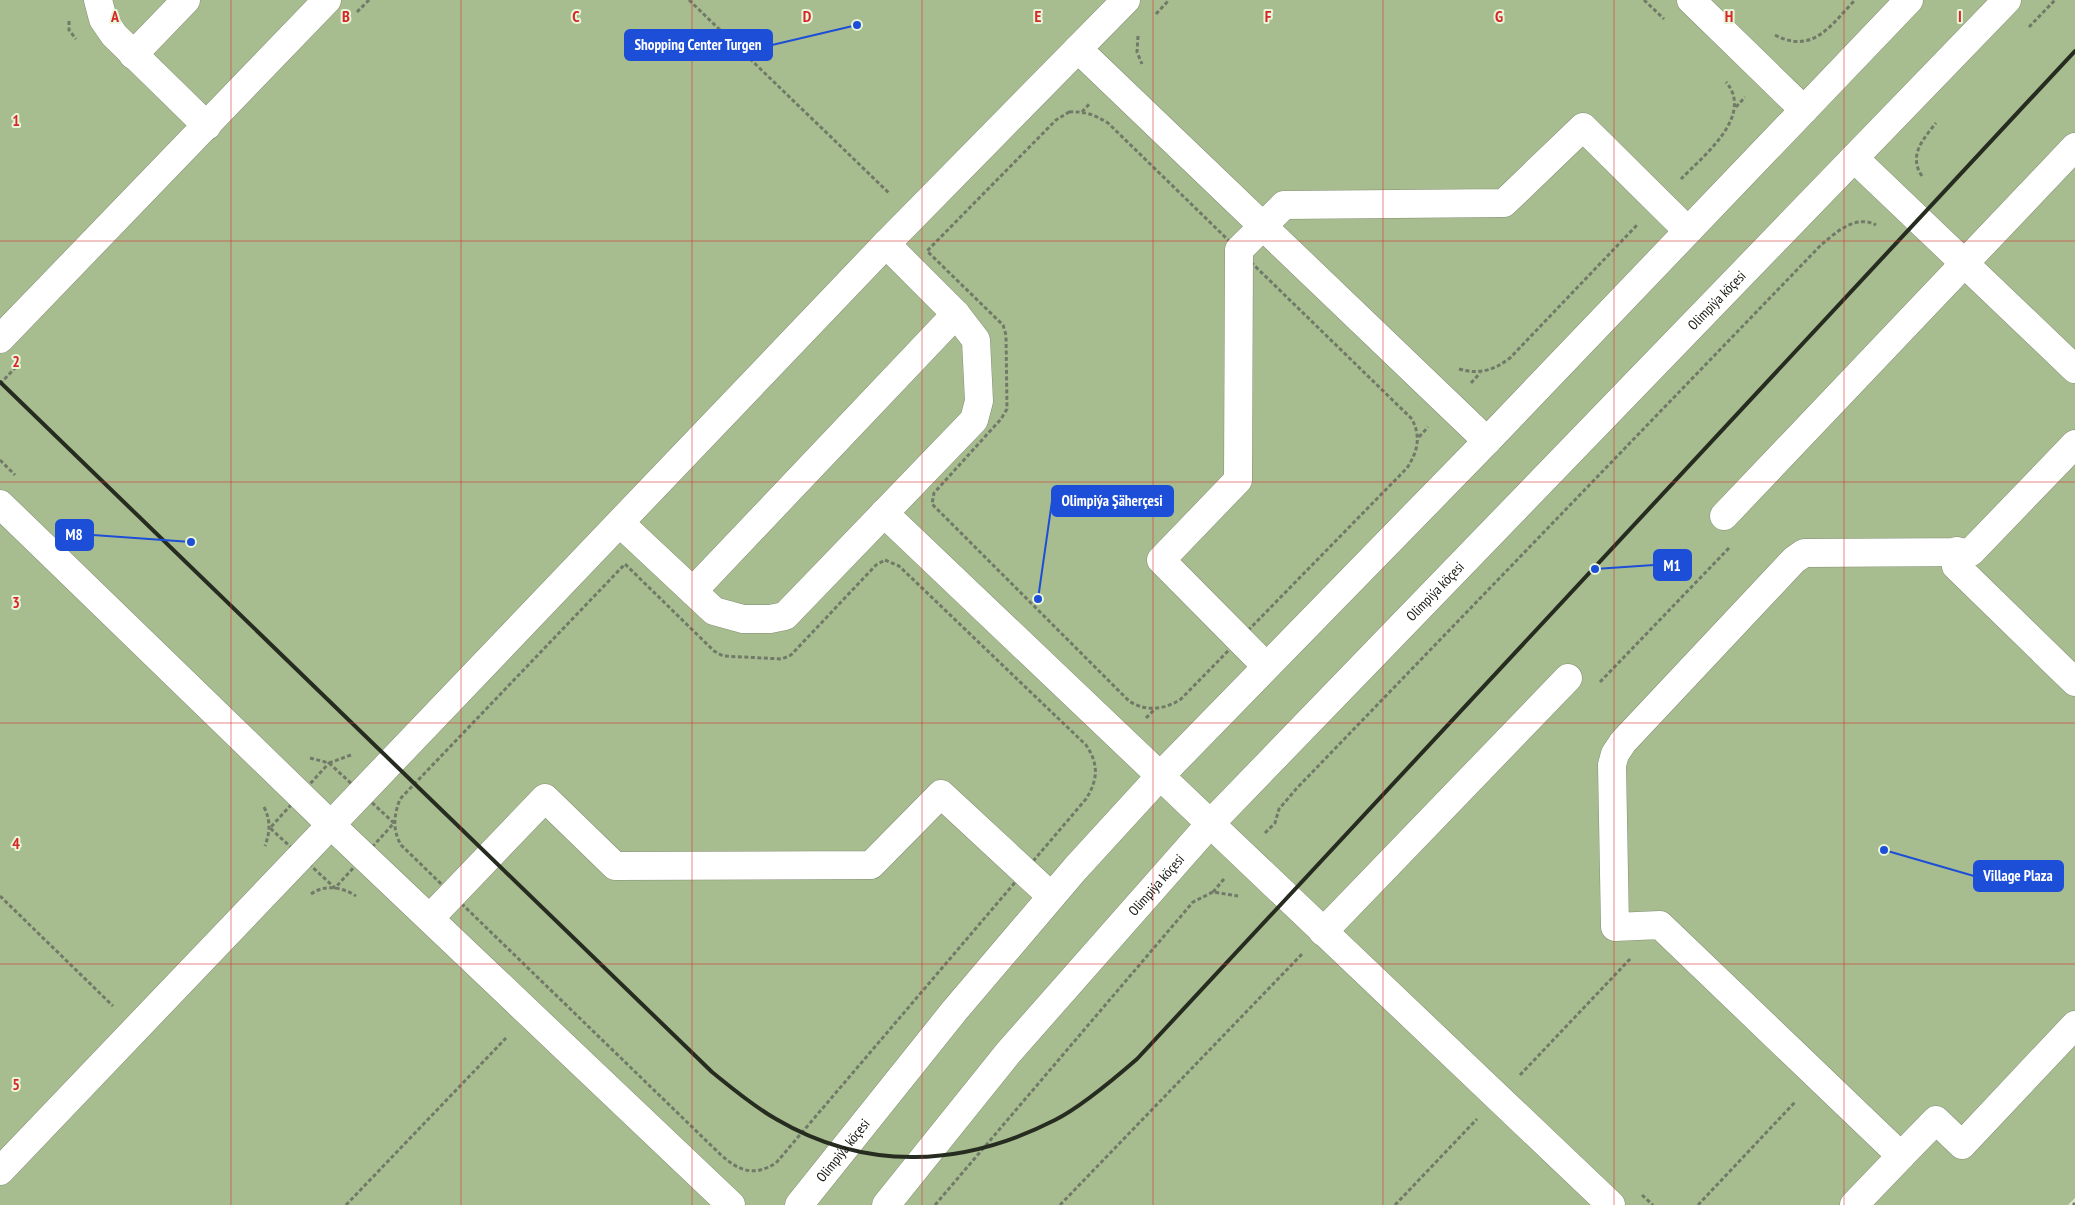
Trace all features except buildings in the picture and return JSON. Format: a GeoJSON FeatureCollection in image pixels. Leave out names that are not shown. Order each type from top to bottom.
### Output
{"type":"FeatureCollection","features":[{"type":"Feature","properties":{"kind":"street"},"geometry":{"type":"LineString","coordinates":[[98,0],[103,19],[114,35],[207,126]]}},
{"type":"Feature","properties":{"kind":"street"},"geometry":{"type":"LineString","coordinates":[[133,55],[186,0]]}},
{"type":"Feature","properties":{"kind":"street"},"geometry":{"type":"LineString","coordinates":[[0,339],[327,0]]}},
{"type":"Feature","properties":{"kind":"street"},"geometry":{"type":"LineString","coordinates":[[0,1171],[886,244],[1126,0]]}},
{"type":"Feature","properties":{"kind":"street"},"geometry":{"type":"LineString","coordinates":[[1691,0],[1804,110]]}},
{"type":"Feature","properties":{"kind":"street","name":"Olimpiýa köçesi"},"geometry":{"type":"LineString","coordinates":[[886,1205],[1008,1052],[1209,825],[2006,0]]}},
{"type":"Feature","properties":{"kind":"street","name":"Olimpiýa köçesi"},"geometry":{"type":"LineString","coordinates":[[799,1205],[955,1010],[1051,896],[1160,775],[1486,441],[1907,1]]}},
{"type":"Feature","properties":{"kind":"street"},"geometry":{"type":"LineString","coordinates":[[1078,50],[1486,441]]}},
{"type":"Feature","properties":{"kind":"street"},"geometry":{"type":"LineString","coordinates":[[1266,666],[1161,560],[1238,480],[1239,250],[1262,226],[1284,205],[1504,203],[1583,127],[1688,231]]}},
{"type":"Feature","properties":{"kind":"street"},"geometry":{"type":"LineString","coordinates":[[1724,516],[2075,147]]}},
{"type":"Feature","properties":{"kind":"street"},"geometry":{"type":"LineString","coordinates":[[1854,158],[2075,369]]}},
{"type":"Feature","properties":{"kind":"street"},"geometry":{"type":"LineString","coordinates":[[620,523],[714,611],[743,619],[770,619],[785,616],[974,420],[979,401],[976,340],[956,314],[886,244]]}},
{"type":"Feature","properties":{"kind":"street"},"geometry":{"type":"LineString","coordinates":[[693,591],[956,314]]}},
{"type":"Feature","properties":{"kind":"street"},"geometry":{"type":"LineString","coordinates":[[1901,1156],[1660,925],[1615,927],[1612,765],[1615,754],[1623,742],[1794,560],[1804,553],[1970,552],[2075,444]]}},
{"type":"Feature","properties":{"kind":"street"},"geometry":{"type":"LineString","coordinates":[[0,504],[331,825],[731,1205]]}},
{"type":"Feature","properties":{"kind":"street"},"geometry":{"type":"LineString","coordinates":[[884,513],[1160,775],[1209,825],[1611,1205]]}},
{"type":"Feature","properties":{"kind":"street"},"geometry":{"type":"LineString","coordinates":[[1957,551],[1956,566],[2075,682]]}},
{"type":"Feature","properties":{"kind":"street"},"geometry":{"type":"LineString","coordinates":[[1323,932],[1568,678]]}},
{"type":"Feature","properties":{"kind":"street"},"geometry":{"type":"LineString","coordinates":[[430,918],[545,798],[615,866],[871,865],[941,794],[1051,896]]}},
{"type":"Feature","properties":{"kind":"street"},"geometry":{"type":"LineString","coordinates":[[1854,1205],[1936,1120],[1962,1145],[2075,1025]]}},
{"type":"Feature","properties":{"kind":"path"},"geometry":{"type":"LineString","coordinates":[[689,0],[892,196]]}},
{"type":"Feature","properties":{"kind":"path"},"geometry":{"type":"LineString","coordinates":[[1771,33],[1795,42],[1815,38],[1823,34],[1855,0]]}},
{"type":"Feature","properties":{"kind":"path"},"geometry":{"type":"LineString","coordinates":[[2027,28],[2055,0]]}},
{"type":"Feature","properties":{"kind":"path"},"geometry":{"type":"LineString","coordinates":[[69,20],[69,30],[81,44]]}},
{"type":"Feature","properties":{"kind":"path"},"geometry":{"type":"LineString","coordinates":[[1069,112],[1082,112],[1094,115],[1108,123],[1239,250],[1412,419],[1418,437],[1418,449],[1407,468],[1181,699],[1166,708],[1137,706],[1129,701],[932,504],[934,493],[1002,419],[1007,409],[1006,335],[1003,325],[927,252],[1056,120],[1069,112]]}},
{"type":"Feature","properties":{"kind":"path"},"geometry":{"type":"LineString","coordinates":[[1927,180],[1917,168],[1916,156],[1920,143],[1937,121]]}},
{"type":"Feature","properties":{"kind":"path"},"geometry":{"type":"LineString","coordinates":[[1274,823],[1279,809],[1296,788],[1820,246],[1837,232],[1861,221],[1868,221],[1880,229]]}},
{"type":"Feature","properties":{"kind":"path"},"geometry":{"type":"LineString","coordinates":[[0,460],[22,481]]}},
{"type":"Feature","properties":{"kind":"path"},"geometry":{"type":"LineString","coordinates":[[884,560],[899,566],[1086,745],[1094,761],[1096,780],[1091,790],[1023,870],[776,1163],[768,1168],[753,1172],[742,1170],[732,1164],[401,845],[396,836],[394,823],[400,799],[625,564],[714,651],[723,656],[782,659],[791,655],[876,565],[884,560]]}},
{"type":"Feature","properties":{"kind":"path"},"geometry":{"type":"LineString","coordinates":[[304,754],[317,761],[329,763],[341,760],[357,751]]}},
{"type":"Feature","properties":{"kind":"path"},"geometry":{"type":"LineString","coordinates":[[260,853],[264,848],[270,828],[269,818],[262,802]]}},
{"type":"Feature","properties":{"kind":"path"},"geometry":{"type":"LineString","coordinates":[[309,896],[318,890],[335,888],[344,889],[361,899]]}},
{"type":"Feature","properties":{"kind":"path"},"geometry":{"type":"LineString","coordinates":[[935,1205],[1193,902],[1203,894],[1212,892],[1231,893],[1239,896]]}},
{"type":"Feature","properties":{"kind":"path"},"geometry":{"type":"LineString","coordinates":[[0,896],[113,1006]]}},
{"type":"Feature","properties":{"kind":"path"},"geometry":{"type":"LineString","coordinates":[[1296,946],[1310,960]]}},
{"type":"Feature","properties":{"kind":"path"},"geometry":{"type":"LineString","coordinates":[[1060,1205],[1303,953]]}},
{"type":"Feature","properties":{"kind":"path"},"geometry":{"type":"LineString","coordinates":[[106,1013],[120,999]]}},
{"type":"Feature","properties":{"kind":"path"},"geometry":{"type":"LineString","coordinates":[[500,1032],[514,1045]]}},
{"type":"Feature","properties":{"kind":"path"},"geometry":{"type":"LineString","coordinates":[[346,1205],[506,1038]]}},
{"type":"Feature","properties":{"kind":"path"},"geometry":{"type":"LineString","coordinates":[[1698,1205],[1796,1102],[1789,1095]]}},
{"type":"Feature","properties":{"kind":"path"},"geometry":{"type":"LineString","coordinates":[[1469,1114],[1483,1127]]}},
{"type":"Feature","properties":{"kind":"green space"},"geometry":{"type":"Polygon","coordinates":[[[0,0],[2075,0],[2075,1198],[2068,1205],[0,1205],[0,0]]]}},
{"type":"Feature","properties":{"kind":"railway"},"geometry":{"type":"LineString","coordinates":[[0,382],[712,1072],[759,1109],[810,1136],[845,1148],[880,1155],[915,1157],[950,1154],[985,1147],[1020,1136],[1055,1120],[1108,1084],[1137,1059],[2075,51]]}},
{"type":"Feature","properties":{"kind":"place","name":"Shopping Center Turgen"},"geometry":{"type":"Point","coordinates":[857,25]}},
{"type":"Feature","properties":{"kind":"place","name":"M8"},"geometry":{"type":"Point","coordinates":[191,542]}},
{"type":"Feature","properties":{"kind":"place","name":"M1"},"geometry":{"type":"Point","coordinates":[1595,569]}},
{"type":"Feature","properties":{"kind":"place","name":"Olimpiýa Şäherçesi"},"geometry":{"type":"Point","coordinates":[1038,599]}},
{"type":"Feature","properties":{"kind":"place","name":"Village Plaza"},"geometry":{"type":"Point","coordinates":[1884,850]}}]}
